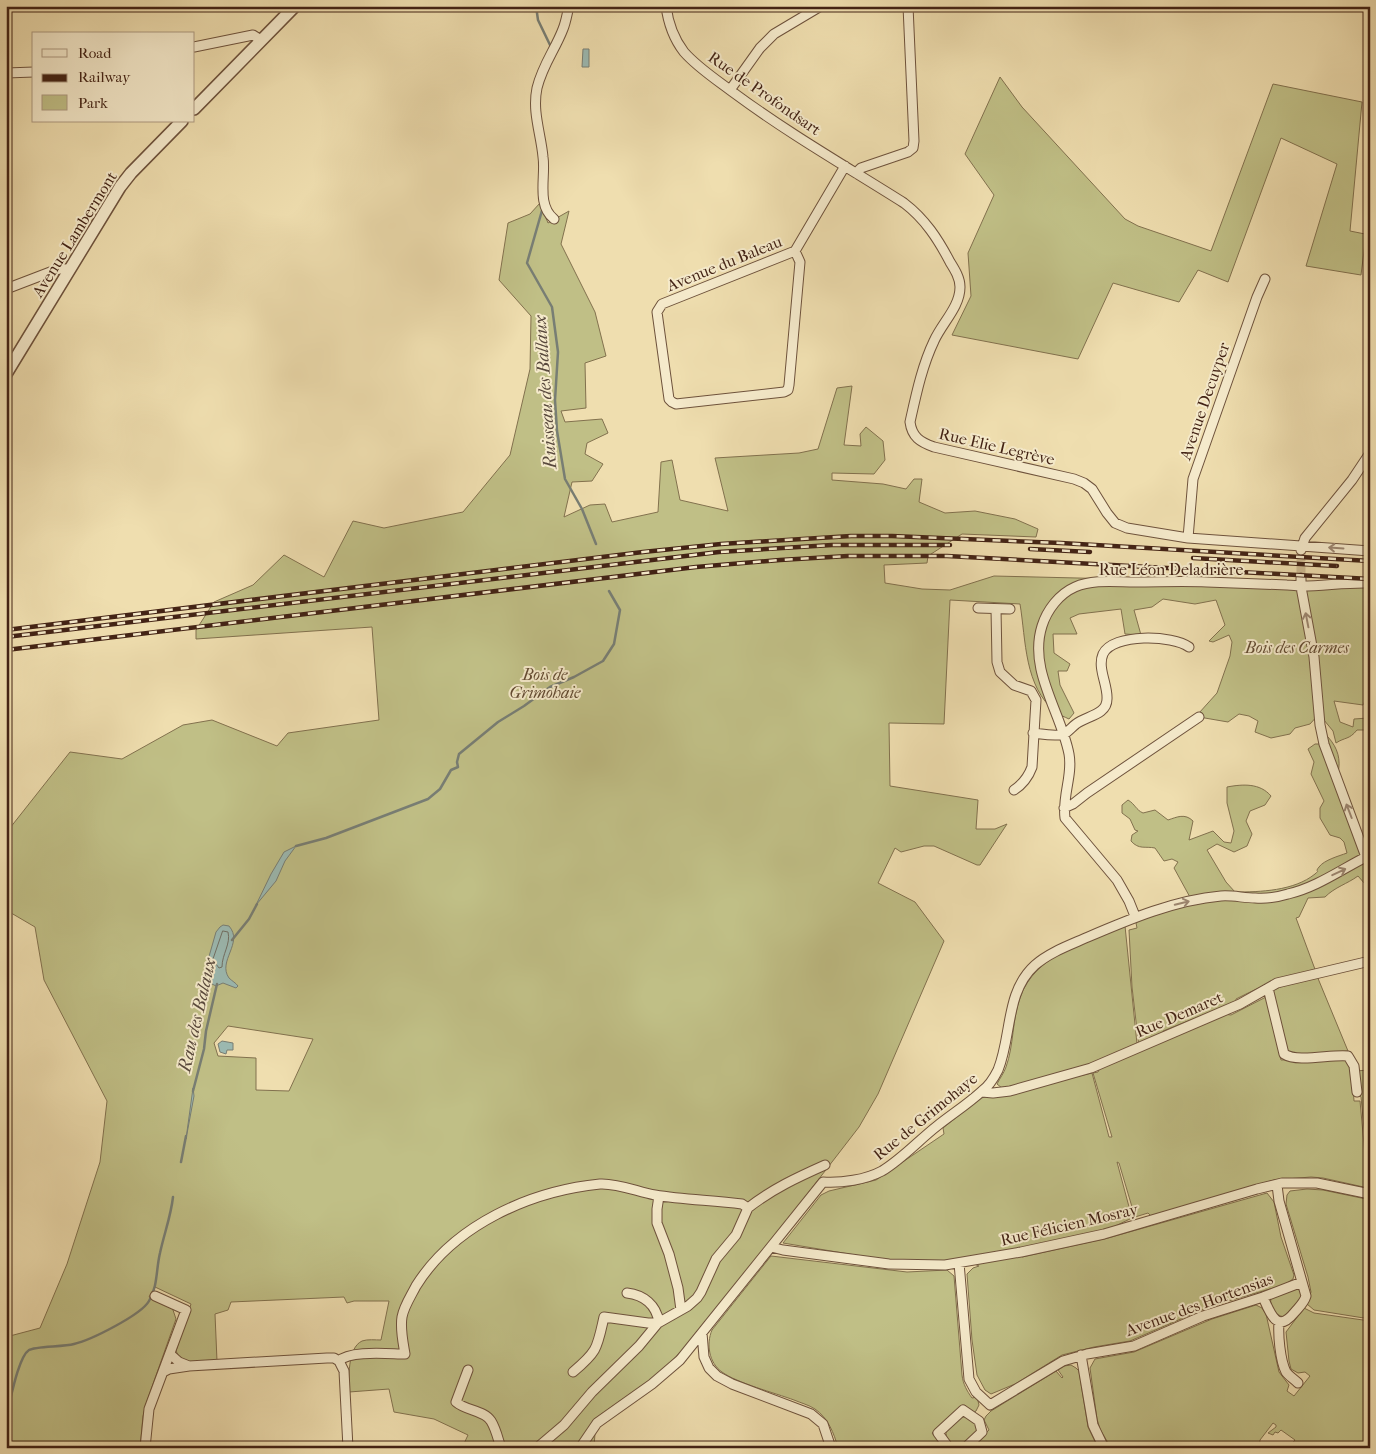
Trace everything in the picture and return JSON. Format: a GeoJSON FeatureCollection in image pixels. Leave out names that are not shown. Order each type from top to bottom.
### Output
{"type":"FeatureCollection","features":[{"type":"Feature","properties":{"kind":"street"},"geometry":{"type":"LineString","coordinates":[[195,108],[295,6]]}},
{"type":"Feature","properties":{"kind":"street"},"geometry":{"type":"LineString","coordinates":[[554,219],[550,216],[542,192],[544,156],[536,104],[537,89],[543,69],[563,30],[569,6]]}},
{"type":"Feature","properties":{"kind":"street","name":"Rue de Profondsart"},"geometry":{"type":"LineString","coordinates":[[666,6],[669,22],[682,49],[694,62],[762,113],[823,151]]}},
{"type":"Feature","properties":{"kind":"street"},"geometry":{"type":"LineString","coordinates":[[730,90],[760,48],[774,34],[821,6]]}},
{"type":"Feature","properties":{"kind":"street"},"geometry":{"type":"LineString","coordinates":[[856,172],[862,168],[908,152],[913,148],[908,6]]}},
{"type":"Feature","properties":{"kind":"street"},"geometry":{"type":"LineString","coordinates":[[195,47],[253,35],[262,40]]}},
{"type":"Feature","properties":{"kind":"street"},"geometry":{"type":"LineString","coordinates":[[6,73],[32,72]]}},
{"type":"Feature","properties":{"kind":"street","name":"Avenue Lambermont"},"geometry":{"type":"LineString","coordinates":[[6,374],[120,187],[131,173],[181,122]]}},
{"type":"Feature","properties":{"kind":"street","name":"Rue Elie Legrève"},"geometry":{"type":"LineString","coordinates":[[823,151],[916,212],[938,239],[958,276],[960,286],[958,298],[934,339],[927,356],[912,412],[910,422],[911,430],[915,437],[934,447],[1074,479],[1084,483],[1092,489],[1107,513],[1116,523],[1127,528],[1188,538],[1291,545],[1302,549],[1370,551]]}},
{"type":"Feature","properties":{"kind":"street","name":"Avenue du Baleau"},"geometry":{"type":"LineString","coordinates":[[795,251],[800,262],[790,385],[788,390],[676,404],[672,402],[669,399],[657,312],[659,308],[662,304],[795,251],[845,166]]}},
{"type":"Feature","properties":{"kind":"street"},"geometry":{"type":"LineString","coordinates":[[6,289],[60,269],[70,269]]}},
{"type":"Feature","properties":{"kind":"street","name":"Avenue Decuyper"},"geometry":{"type":"LineString","coordinates":[[1188,538],[1193,479],[1254,305],[1265,279]]}},
{"type":"Feature","properties":{"kind":"street"},"geometry":{"type":"LineString","coordinates":[[1302,549],[1305,538],[1352,480],[1369,453]]}},
{"type":"Feature","properties":{"kind":"street","name":"Rue Léon Deladrière"},"geometry":{"type":"LineString","coordinates":[[1064,808],[1070,765],[1069,756],[1042,673],[1038,643],[1041,627],[1046,615],[1064,593],[1075,587],[1098,582],[1370,583]]}},
{"type":"Feature","properties":{"kind":"street"},"geometry":{"type":"LineString","coordinates":[[1301,582],[1314,657],[1320,725],[1324,744],[1368,856]]}},
{"type":"Feature","properties":{"kind":"street"},"geometry":{"type":"LineString","coordinates":[[978,608],[1010,609]]}},
{"type":"Feature","properties":{"kind":"street"},"geometry":{"type":"LineString","coordinates":[[996,608],[1000,672],[1014,685],[1031,691],[1036,700],[1032,767],[1029,776],[1014,790]]}},
{"type":"Feature","properties":{"kind":"street"},"geometry":{"type":"LineString","coordinates":[[1033,734],[1063,734],[1079,722],[1101,712],[1106,705],[1108,697],[1102,660],[1104,652],[1111,645],[1130,640],[1161,638],[1177,641],[1189,647]]}},
{"type":"Feature","properties":{"kind":"street"},"geometry":{"type":"LineString","coordinates":[[1135,916],[1122,888],[1067,821],[1064,808],[1073,804],[1199,717]]}},
{"type":"Feature","properties":{"kind":"street","name":"Rue de Grimohaye"},"geometry":{"type":"LineString","coordinates":[[580,1448],[597,1423],[652,1384],[688,1351],[823,1182],[834,1183],[861,1178],[882,1171],[990,1084],[1000,1065],[1016,995],[1022,981],[1039,962],[1056,951],[1135,916],[1195,900],[1220,896],[1256,898],[1287,895],[1319,882],[1368,856]]}},
{"type":"Feature","properties":{"kind":"street","name":"Rue Demaret"},"geometry":{"type":"LineString","coordinates":[[982,1092],[998,1093],[1034,1085],[1097,1065],[1240,1004],[1278,983],[1370,961]]}},
{"type":"Feature","properties":{"kind":"street"},"geometry":{"type":"LineString","coordinates":[[1268,988],[1284,1054],[1292,1057],[1348,1056],[1354,1066],[1357,1092]]}},
{"type":"Feature","properties":{"kind":"street"},"geometry":{"type":"LineString","coordinates":[[990,1084],[998,1093]]}},
{"type":"Feature","properties":{"kind":"street"},"geometry":{"type":"LineString","coordinates":[[573,1372],[590,1358],[597,1348],[604,1317],[648,1323],[658,1322],[681,1310],[702,1292],[713,1263],[736,1235],[748,1208],[784,1183],[825,1165]]}},
{"type":"Feature","properties":{"kind":"street","name":"Rue Félicien Mosray"},"geometry":{"type":"LineString","coordinates":[[771,1247],[889,1264],[933,1265],[959,1263],[1104,1234],[1282,1183],[1317,1183],[1370,1194]]}},
{"type":"Feature","properties":{"kind":"street"},"geometry":{"type":"LineString","coordinates":[[339,1361],[343,1356],[352,1354],[405,1354],[401,1328],[404,1308],[423,1276],[434,1262],[468,1231],[498,1213],[532,1200],[562,1191],[602,1184],[659,1196],[742,1204],[748,1208]]}},
{"type":"Feature","properties":{"kind":"street"},"geometry":{"type":"LineString","coordinates":[[1263,1297],[1274,1318],[1279,1322],[1285,1322],[1304,1300],[1306,1293],[1276,1185]]}},
{"type":"Feature","properties":{"kind":"street"},"geometry":{"type":"LineString","coordinates":[[659,1196],[657,1223],[678,1288],[681,1310]]}},
{"type":"Feature","properties":{"kind":"street"},"geometry":{"type":"LineString","coordinates":[[959,1263],[969,1379],[976,1392],[990,1405]]}},
{"type":"Feature","properties":{"kind":"street","name":"Avenue des Hortensias"},"geometry":{"type":"LineString","coordinates":[[976,1418],[990,1405],[1062,1361],[1080,1355],[1134,1346],[1209,1314],[1302,1282]]}},
{"type":"Feature","properties":{"kind":"street"},"geometry":{"type":"LineString","coordinates":[[539,1447],[564,1425],[592,1392],[639,1346],[658,1322],[657,1314],[651,1304],[639,1295],[627,1293]]}},
{"type":"Feature","properties":{"kind":"street"},"geometry":{"type":"LineString","coordinates":[[145,1448],[149,1410],[186,1310],[155,1296]]}},
{"type":"Feature","properties":{"kind":"street"},"geometry":{"type":"LineString","coordinates":[[1279,1322],[1278,1332],[1284,1367],[1288,1375],[1298,1383]]}},
{"type":"Feature","properties":{"kind":"street"},"geometry":{"type":"LineString","coordinates":[[702,1333],[704,1357],[710,1368],[723,1380],[811,1414],[823,1424],[831,1448]]}},
{"type":"Feature","properties":{"kind":"street"},"geometry":{"type":"LineString","coordinates":[[688,1351],[704,1357]]}},
{"type":"Feature","properties":{"kind":"street"},"geometry":{"type":"LineString","coordinates":[[170,1354],[179,1362],[189,1366]]}},
{"type":"Feature","properties":{"kind":"street"},"geometry":{"type":"LineString","coordinates":[[1080,1355],[1093,1425],[1104,1448]]}},
{"type":"Feature","properties":{"kind":"street"},"geometry":{"type":"LineString","coordinates":[[163,1372],[169,1369],[189,1366],[334,1358],[339,1361],[344,1370],[348,1448]]}},
{"type":"Feature","properties":{"kind":"street"},"geometry":{"type":"LineString","coordinates":[[468,1370],[456,1402],[461,1406],[480,1413],[491,1421],[500,1448]]}},
{"type":"Feature","properties":{"kind":"street"},"geometry":{"type":"LineString","coordinates":[[950,1448],[939,1436],[938,1432],[962,1410],[976,1418],[982,1432],[965,1448]]}},
{"type":"Feature","properties":{"kind":"green space"},"geometry":{"type":"Polygon","coordinates":[[[1000,77],[1022,107],[1125,219],[1138,226],[1211,251],[1273,84],[1362,102],[1350,231],[1370,235],[1370,243],[1365,243],[1361,275],[1306,266],[1337,164],[1281,138],[1228,282],[1198,270],[1179,302],[1113,283],[1078,359],[952,335],[971,296],[968,253],[994,195],[965,154],[1000,77]]]}},
{"type":"Feature","properties":{"kind":"green space"},"geometry":{"type":"Polygon","coordinates":[[[540,203],[548,223],[569,211],[561,244],[595,312],[606,356],[585,363],[586,408],[561,411],[565,422],[602,419],[608,433],[587,443],[585,454],[603,464],[592,481],[572,482],[564,517],[590,505],[605,504],[612,522],[658,512],[661,462],[672,460],[680,500],[728,511],[715,458],[799,453],[818,449],[837,388],[852,386],[844,445],[861,446],[860,434],[866,427],[883,441],[885,460],[874,474],[832,473],[832,480],[883,484],[906,489],[914,479],[922,479],[919,502],[945,513],[975,511],[1015,519],[1038,529],[1036,537],[962,534],[928,556],[927,563],[884,565],[885,583],[922,589],[950,590],[994,576],[1370,585],[1370,695],[1368,694],[1363,705],[1334,701],[1340,722],[1353,727],[1354,719],[1368,718],[1370,726],[1365,730],[1357,730],[1349,737],[1336,743],[1333,731],[1319,714],[1310,724],[1295,728],[1290,734],[1271,738],[1255,732],[1258,721],[1249,716],[1239,714],[1228,722],[1199,717],[1199,713],[1217,693],[1230,656],[1232,642],[1229,635],[1213,642],[1209,641],[1225,625],[1216,600],[1195,604],[1163,599],[1152,607],[1134,610],[1141,635],[1125,634],[1121,609],[1079,614],[1070,618],[1077,634],[1053,634],[1054,653],[1070,664],[1067,671],[1058,671],[1060,685],[1074,713],[1069,719],[1060,715],[1046,702],[1032,676],[1028,662],[1020,604],[950,600],[944,724],[889,723],[890,786],[978,800],[976,829],[995,829],[1007,824],[980,865],[934,846],[924,846],[901,852],[895,848],[878,883],[915,902],[944,941],[878,1094],[859,1127],[690,1342],[661,1372],[593,1420],[595,1433],[594,1448],[462,1448],[468,1435],[434,1419],[394,1412],[389,1389],[349,1392],[349,1372],[354,1350],[362,1341],[381,1340],[389,1301],[354,1301],[347,1303],[344,1297],[231,1302],[228,1310],[215,1314],[217,1361],[186,1363],[179,1357],[176,1351],[191,1304],[155,1287],[149,1297],[172,1307],[176,1319],[147,1401],[143,1416],[140,1448],[6,1448],[6,1337],[40,1328],[67,1264],[100,1162],[107,1101],[44,980],[35,927],[6,910],[6,833],[70,752],[122,759],[183,725],[212,720],[277,746],[288,733],[379,720],[372,627],[196,639],[196,630],[214,602],[253,585],[284,555],[324,577],[353,521],[384,528],[463,512],[510,455],[530,369],[531,316],[499,280],[508,223],[530,214],[540,203]],[[228,1026],[214,1043],[218,1056],[256,1058],[256,1090],[289,1091],[313,1039],[228,1026]]]}},
{"type":"Feature","properties":{"kind":"green space"},"geometry":{"type":"Polygon","coordinates":[[[1328,737],[1336,750],[1339,759],[1338,773],[1370,855],[1370,915],[1365,884],[1358,876],[1325,897],[1308,898],[1299,917],[1296,918],[1316,972],[1294,975],[1274,981],[1236,999],[1236,1002],[1163,1031],[1164,1036],[1224,1014],[1231,1015],[1266,997],[1281,1060],[1337,1058],[1347,1061],[1352,1070],[1354,1101],[1360,1101],[1368,1188],[1323,1178],[1274,1180],[1151,1216],[1148,1213],[1135,1217],[1119,1163],[1117,1162],[1132,1218],[1109,1229],[1023,1248],[1022,1257],[1108,1238],[1267,1193],[1274,1202],[1281,1237],[1294,1275],[1293,1279],[1284,1285],[1211,1306],[1130,1341],[1062,1355],[1015,1384],[991,1394],[985,1390],[977,1375],[972,1340],[967,1274],[973,1268],[979,1266],[972,1263],[939,1269],[783,1243],[821,1195],[829,1191],[876,1180],[944,1134],[943,1128],[981,1098],[1092,1073],[1109,1137],[1112,1137],[1093,1073],[1098,1072],[1100,1068],[1139,1047],[1132,987],[1129,930],[1137,928],[1136,923],[1143,918],[1191,899],[1174,868],[1178,862],[1172,859],[1164,861],[1155,848],[1139,847],[1131,841],[1132,835],[1138,831],[1135,830],[1130,819],[1122,813],[1122,805],[1128,800],[1143,813],[1155,810],[1168,820],[1181,816],[1187,817],[1193,821],[1189,840],[1213,831],[1224,842],[1231,843],[1234,831],[1227,803],[1227,787],[1245,785],[1262,789],[1271,796],[1265,805],[1250,811],[1246,821],[1252,834],[1247,846],[1234,852],[1217,844],[1207,850],[1226,882],[1235,892],[1266,891],[1297,884],[1315,874],[1324,862],[1347,853],[1344,842],[1340,838],[1330,835],[1320,818],[1320,808],[1324,801],[1311,774],[1314,762],[1308,749],[1315,744],[1324,744],[1328,737]]]}},
{"type":"Feature","properties":{"kind":"green space"},"geometry":{"type":"Polygon","coordinates":[[[1125,926],[1137,1044],[1093,1064],[1061,1075],[1002,1088],[997,1084],[1009,1059],[1017,1006],[1027,983],[1049,960],[1064,951],[1125,926]]]}},
{"type":"Feature","properties":{"kind":"green space"},"geometry":{"type":"Polygon","coordinates":[[[1317,976],[1348,1051],[1301,1055],[1288,1052],[1272,991],[1317,976]]]}},
{"type":"Feature","properties":{"kind":"green space"},"geometry":{"type":"Polygon","coordinates":[[[1370,1070],[1370,1086],[1368,1086],[1370,1089],[1370,1192],[1361,1097],[1357,1092],[1355,1071],[1370,1070]]]}},
{"type":"Feature","properties":{"kind":"green space"},"geometry":{"type":"Polygon","coordinates":[[[1323,1190],[1366,1199],[1369,1204],[1370,1319],[1314,1310],[1307,1304],[1311,1292],[1308,1277],[1286,1204],[1287,1195],[1290,1191],[1323,1190]]]}},
{"type":"Feature","properties":{"kind":"green space"},"geometry":{"type":"Polygon","coordinates":[[[771,1256],[907,1272],[947,1270],[954,1276],[964,1384],[972,1398],[977,1397],[979,1405],[973,1413],[965,1405],[932,1433],[945,1448],[838,1448],[830,1426],[815,1409],[737,1380],[722,1372],[714,1364],[709,1347],[712,1330],[771,1256]]]}},
{"type":"Feature","properties":{"kind":"green space"},"geometry":{"type":"Polygon","coordinates":[[[1294,1289],[1301,1290],[1303,1298],[1284,1317],[1278,1315],[1272,1308],[1271,1298],[1294,1289]]]}},
{"type":"Feature","properties":{"kind":"green space"},"geometry":{"type":"Polygon","coordinates":[[[1256,1305],[1262,1308],[1266,1314],[1279,1372],[1289,1385],[1287,1391],[1294,1396],[1310,1376],[1305,1372],[1298,1373],[1291,1369],[1286,1332],[1304,1308],[1314,1313],[1370,1321],[1370,1448],[1288,1448],[1295,1440],[1281,1430],[1273,1435],[1268,1433],[1276,1427],[1273,1423],[1260,1440],[1259,1448],[1111,1448],[1100,1429],[1097,1419],[1090,1368],[1095,1359],[1134,1352],[1212,1319],[1256,1305]]]}},
{"type":"Feature","properties":{"kind":"green space"},"geometry":{"type":"Polygon","coordinates":[[[1071,1365],[1079,1371],[1088,1427],[1098,1448],[970,1448],[989,1430],[984,1420],[991,1411],[1056,1371],[1062,1378],[1058,1370],[1064,1366],[1071,1365]]]}},
{"type":"Feature","properties":{"kind":"green space"},"geometry":{"type":"Polygon","coordinates":[[[962,1417],[971,1417],[976,1425],[977,1432],[963,1445],[956,1447],[947,1439],[946,1432],[952,1423],[962,1417]]]}},
{"type":"Feature","properties":{"kind":"water"},"geometry":{"type":"Polygon","coordinates":[[[583,49],[589,49],[589,67],[582,67],[583,49]]]}},
{"type":"Feature","properties":{"kind":"water"},"geometry":{"type":"Polygon","coordinates":[[[296,846],[285,861],[276,881],[256,905],[284,852],[296,846]]]}},
{"type":"Feature","properties":{"kind":"water"},"geometry":{"type":"Polygon","coordinates":[[[223,925],[229,926],[233,932],[234,939],[226,965],[226,972],[229,978],[238,986],[236,988],[223,983],[216,986],[209,979],[212,970],[208,965],[208,960],[216,932],[223,925]]]}},
{"type":"Feature","properties":{"kind":"water"},"geometry":{"type":"Polygon","coordinates":[[[222,1041],[233,1043],[233,1050],[227,1050],[226,1054],[220,1052],[218,1044],[222,1041]]]}},
{"type":"Feature","properties":{"kind":"water"},"geometry":{"type":"Polygon","coordinates":[[[193,1088],[194,1096],[186,1139],[193,1088]]]}},
{"type":"Feature","properties":{"kind":"waterway","name":"Ruisseau des Ballaux"},"geometry":{"type":"LineString","coordinates":[[536,6],[538,20],[551,47]]}},
{"type":"Feature","properties":{"kind":"waterway","name":"Ruisseau des Ballaux"},"geometry":{"type":"LineString","coordinates":[[543,207],[527,263],[552,307],[558,352],[555,400],[557,431],[565,479],[582,509],[596,544]]}},
{"type":"Feature","properties":{"kind":"waterway","name":"Rau des Balaux"},"geometry":{"type":"LineString","coordinates":[[296,846],[326,838],[428,799],[440,789],[451,770],[458,767],[459,754],[498,722],[550,687],[574,677],[603,661],[614,644],[620,610],[609,591]]}},
{"type":"Feature","properties":{"kind":"waterway","name":"Rau des Balaux"},"geometry":{"type":"LineString","coordinates":[[232,940],[249,919],[257,904]]}},
{"type":"Feature","properties":{"kind":"waterway","name":"Rau des Balaux"},"geometry":{"type":"LineString","coordinates":[[193,1091],[204,1049],[206,1031],[217,984]]}},
{"type":"Feature","properties":{"kind":"waterway","name":"Rau des Balaux"},"geometry":{"type":"LineString","coordinates":[[181,1162],[186,1136]]}},
{"type":"Feature","properties":{"kind":"waterway","name":"Rau des Balaux"},"geometry":{"type":"LineString","coordinates":[[6,1417],[21,1361],[29,1350],[74,1344],[92,1338],[126,1320],[149,1301],[155,1283],[173,1197]]}},
{"type":"Feature","properties":{"kind":"tunnel"},"geometry":{"type":"LineString","coordinates":[[1301,552],[1301,578]]}},
{"type":"Feature","properties":{"kind":"railway"},"geometry":{"type":"LineString","coordinates":[[6,630],[643,552],[721,544],[851,536],[1061,543],[1370,561]]}},
{"type":"Feature","properties":{"kind":"railway"},"geometry":{"type":"LineString","coordinates":[[6,637],[719,552],[832,545],[950,545]]}},
{"type":"Feature","properties":{"kind":"railway"},"geometry":{"type":"LineString","coordinates":[[1030,549],[1090,552]]}},
{"type":"Feature","properties":{"kind":"railway"},"geometry":{"type":"LineString","coordinates":[[6,650],[696,567],[848,556],[947,556],[1370,579]]}},
{"type":"Feature","properties":{"kind":"railway"},"geometry":{"type":"LineString","coordinates":[[1193,558],[1337,566]]}},
{"type":"Feature","properties":{"kind":"park label","name":"Bois des Carmes"},"geometry":{"type":"Point","coordinates":[1297,647]}},
{"type":"Feature","properties":{"kind":"park label","name":"Bois de Grimohaie"},"geometry":{"type":"Point","coordinates":[545,683]}}]}
